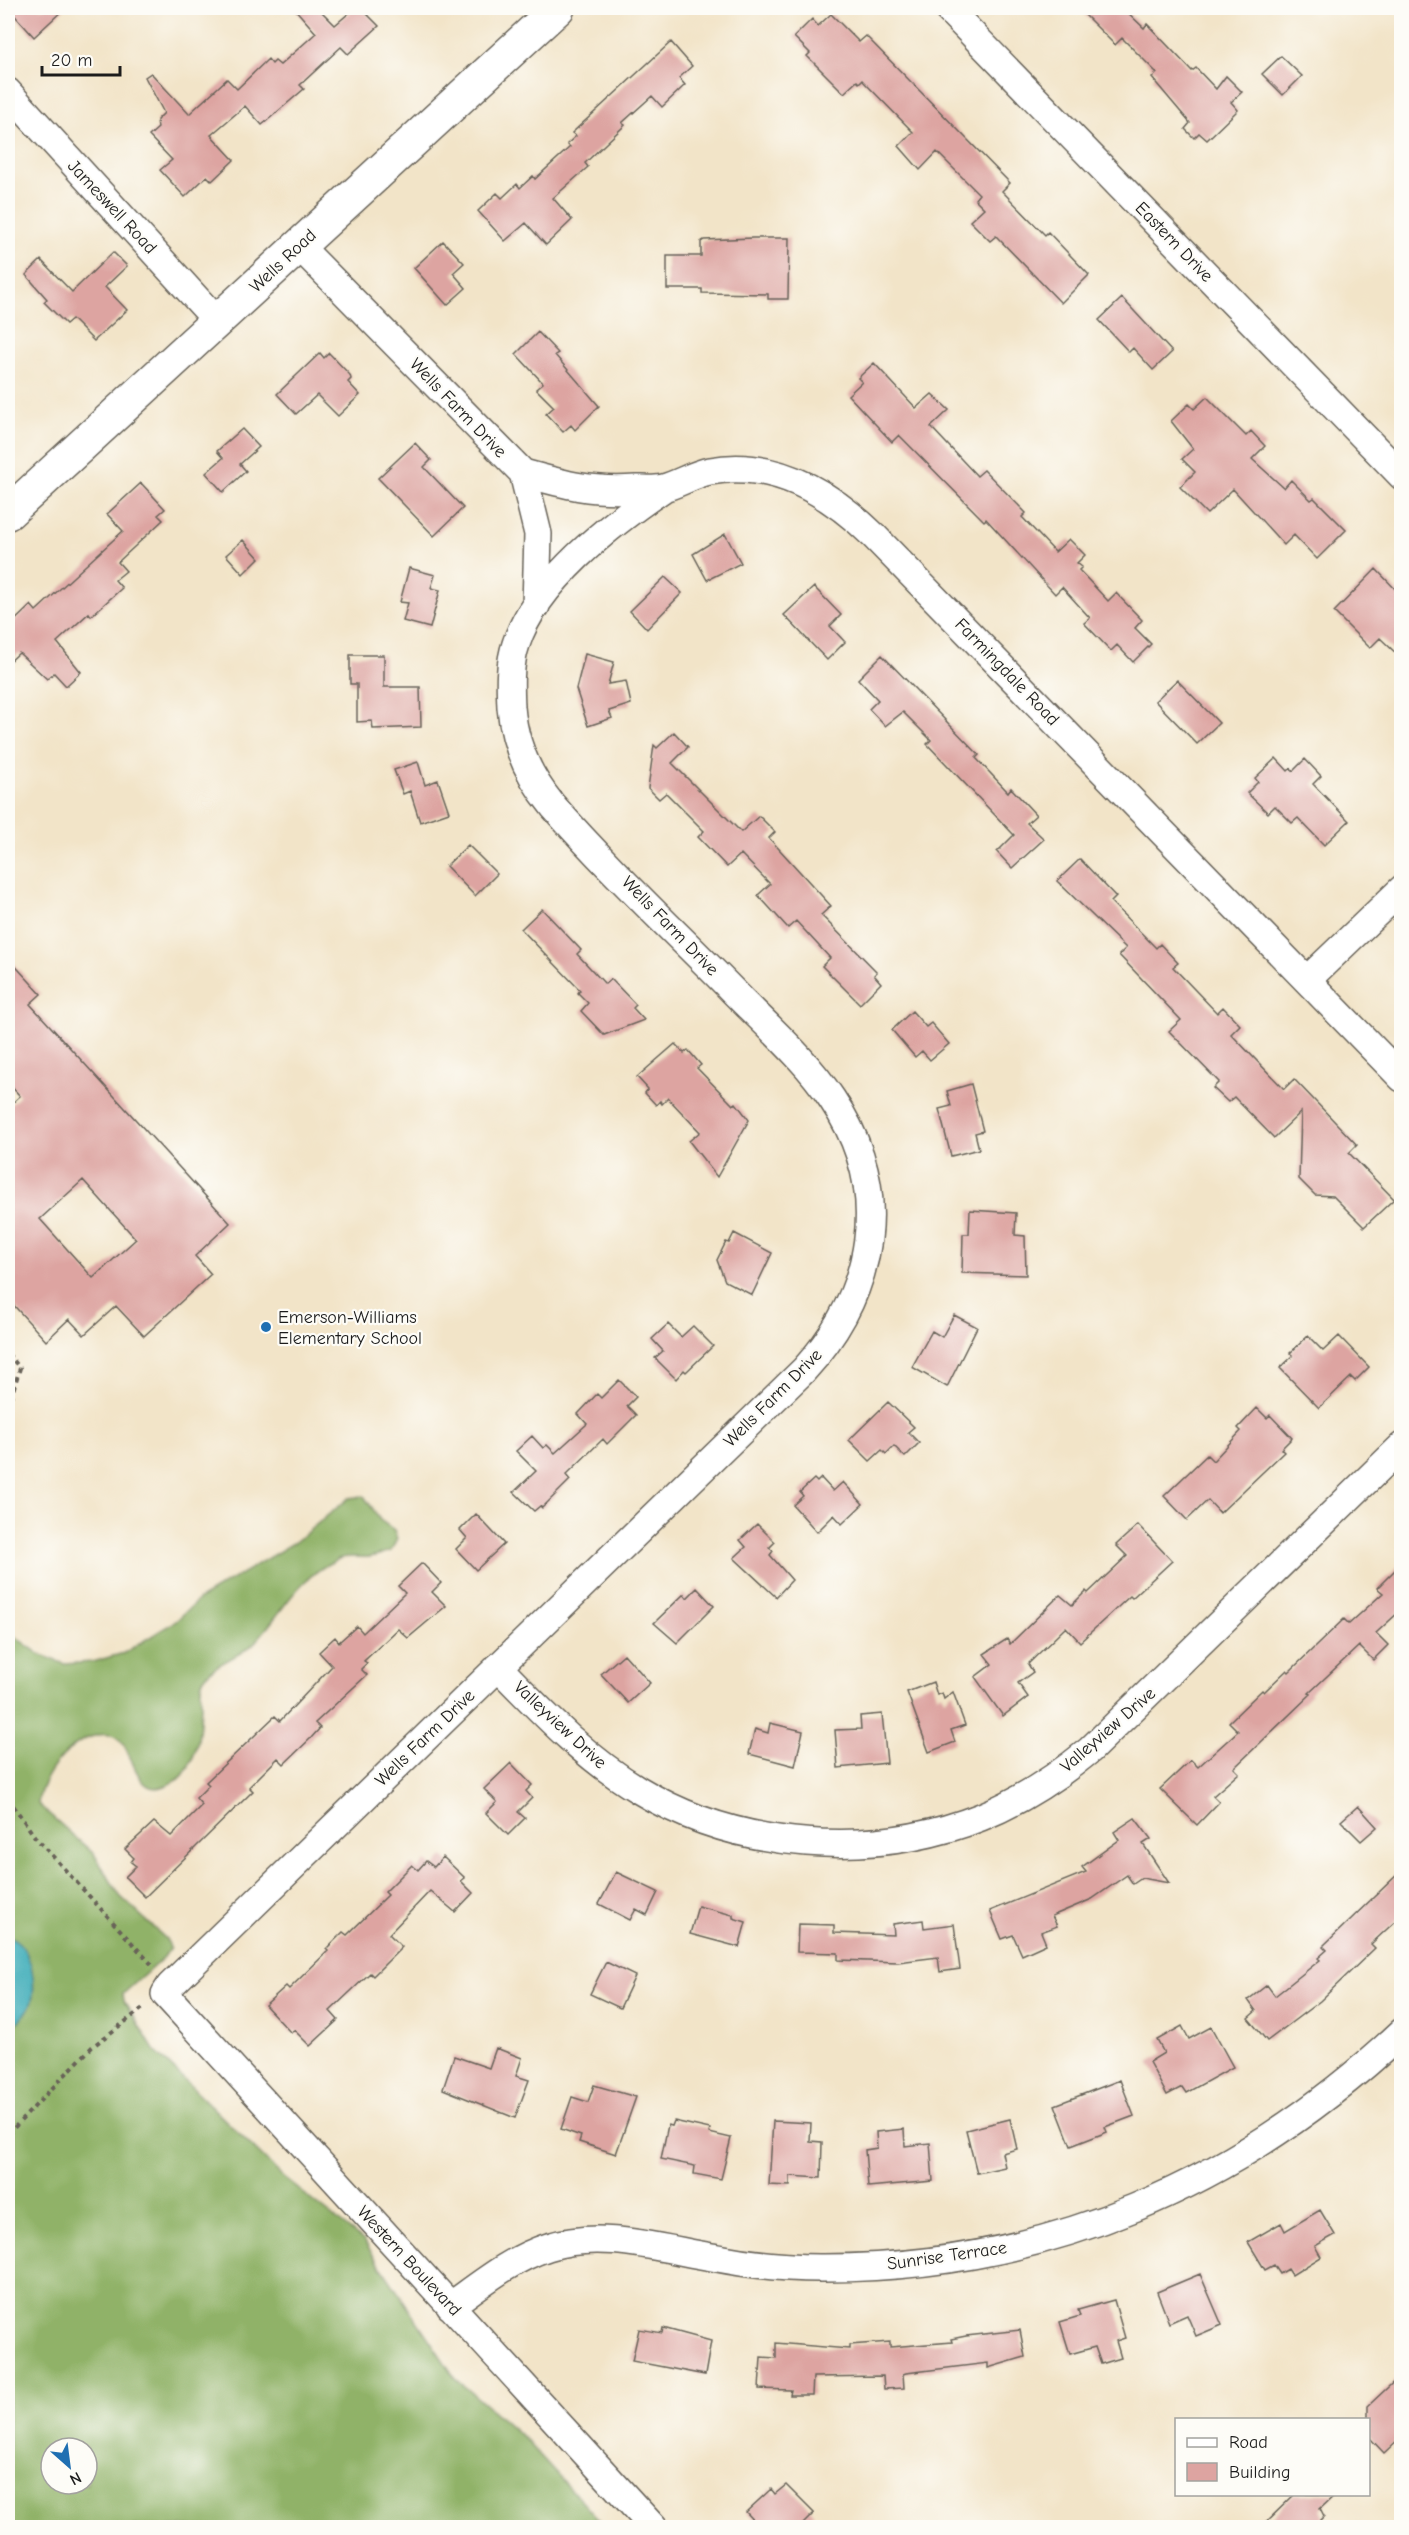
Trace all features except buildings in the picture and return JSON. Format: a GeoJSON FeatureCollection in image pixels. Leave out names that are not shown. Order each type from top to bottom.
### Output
{"type":"FeatureCollection","features":[{"type":"Feature","properties":{"kind":"main road","name":"Wells Road"},"geometry":{"type":"LineString","coordinates":[[8,513],[558,8]]}},
{"type":"Feature","properties":{"kind":"street","name":"Eastern Drive"},"geometry":{"type":"LineString","coordinates":[[947,8],[1401,476]]}},
{"type":"Feature","properties":{"kind":"street","name":"Jameswell Road"},"geometry":{"type":"LineString","coordinates":[[8,92],[217,321]]}},
{"type":"Feature","properties":{"kind":"street","name":"Wells Farm Drive"},"geometry":{"type":"LineString","coordinates":[[299,246],[523,474],[538,534],[536,606]]}},
{"type":"Feature","properties":{"kind":"street","name":"Farmingdale Road"},"geometry":{"type":"LineString","coordinates":[[523,474],[594,490],[664,488],[687,477],[712,470],[754,470],[805,484],[842,507],[883,544],[1401,1078]]}},
{"type":"Feature","properties":{"kind":"street","name":"Wells Farm Drive"},"geometry":{"type":"LineString","coordinates":[[167,1990],[815,1358],[840,1323],[853,1298],[866,1257],[870,1227],[869,1197],[861,1160],[848,1127],[825,1089],[800,1060],[559,813],[527,769],[514,729],[511,672],[518,638],[536,606],[591,546],[633,509],[664,488]]}},
{"type":"Feature","properties":{"kind":"street"},"geometry":{"type":"LineString","coordinates":[[1307,980],[1401,889]]}},
{"type":"Feature","properties":{"kind":"street","name":"Valleyview Drive"},"geometry":{"type":"LineString","coordinates":[[498,1667],[560,1730],[599,1763],[650,1797],[704,1821],[750,1834],[821,1842],[874,1841],[940,1830],[979,1818],[1012,1803],[1048,1781],[1090,1750],[1401,1446]]}},
{"type":"Feature","properties":{"kind":"street","name":"Western Boulevard"},"geometry":{"type":"LineString","coordinates":[[167,1990],[450,2306],[654,2528]]}},
{"type":"Feature","properties":{"kind":"street","name":"Sunrise Terrace"},"geometry":{"type":"LineString","coordinates":[[450,2306],[521,2258],[547,2248],[574,2242],[622,2242],[741,2262],[837,2268],[893,2265],[961,2256],[1043,2240],[1108,2219],[1158,2198],[1249,2152],[1314,2108],[1401,2032]]}},
{"type":"Feature","properties":{"kind":"path"},"geometry":{"type":"LineString","coordinates":[[8,1354],[20,1368],[8,1407]]}},
{"type":"Feature","properties":{"kind":"path"},"geometry":{"type":"LineString","coordinates":[[8,1798],[35,1837],[167,1990],[92,2048],[8,2134]]}},
{"type":"Feature","properties":{"kind":"green space"},"geometry":{"type":"Polygon","coordinates":[[[364,1496],[380,1520],[394,1530],[397,1539],[391,1551],[369,1557],[342,1558],[323,1567],[299,1587],[252,1645],[210,1671],[202,1682],[198,1741],[189,1766],[179,1779],[157,1788],[147,1785],[141,1779],[119,1739],[111,1735],[98,1735],[74,1746],[53,1767],[38,1804],[94,1854],[120,1896],[166,1939],[170,1948],[164,1957],[123,1994],[124,2001],[154,2050],[283,2177],[364,2241],[455,2378],[527,2441],[605,2527],[8,2527],[8,2031],[19,2021],[28,1964],[27,1954],[13,1938],[8,1936],[8,1632],[41,1655],[65,1664],[92,1662],[124,1653],[176,1621],[199,1599],[295,1542],[349,1498],[364,1496]]]}},
{"type":"Feature","properties":{"kind":"water"},"geometry":{"type":"Polygon","coordinates":[[[8,1936],[16,1940],[27,1956],[34,1988],[28,2010],[8,2031],[8,1936]]]}},
{"type":"Feature","properties":{"kind":"place","name":"Emerson-Williams Elementary School"},"geometry":{"type":"Point","coordinates":[266,1327]}}]}
